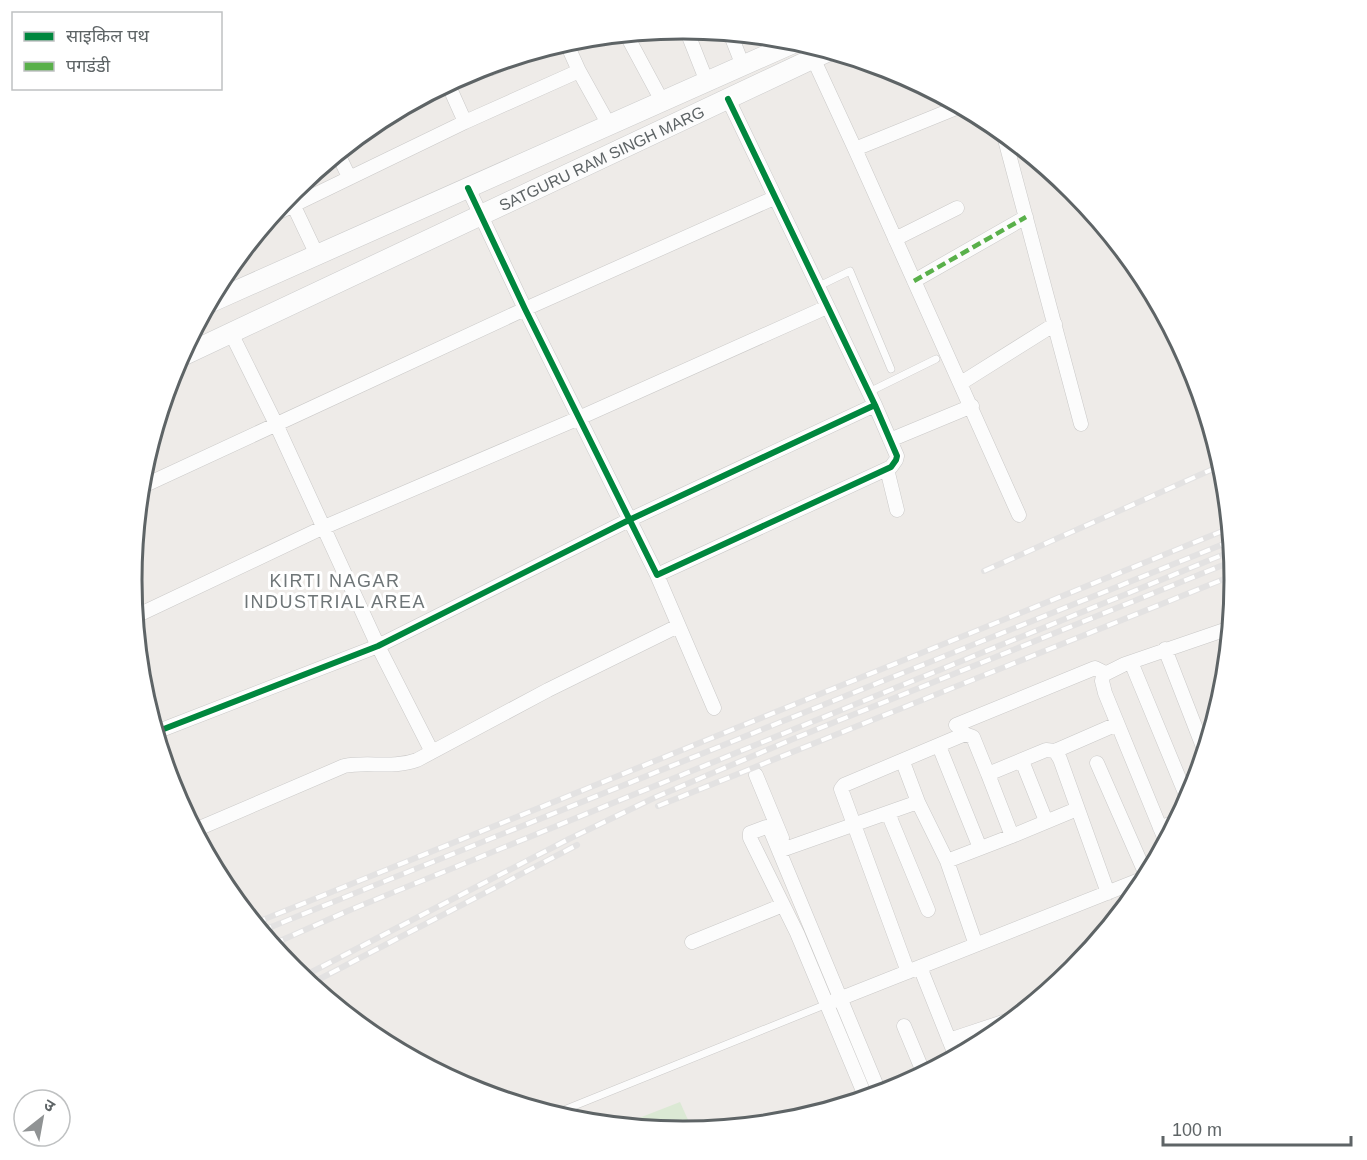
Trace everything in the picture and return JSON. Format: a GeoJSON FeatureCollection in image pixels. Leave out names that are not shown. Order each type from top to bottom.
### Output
{"type":"FeatureCollection","features":[{"type":"Feature","properties":{"kind":"main road","name":"SATGURU RAM SINGH MARG"},"geometry":{"type":"LineString","coordinates":[[223,297],[782,48]]}},
{"type":"Feature","properties":{"kind":"main road","name":"SATGURU RAM SINGH MARG"},"geometry":{"type":"LineString","coordinates":[[194,350],[728,99],[809,54]]}},
{"type":"Feature","properties":{"kind":"street"},"geometry":{"type":"LineString","coordinates":[[690,39],[707,81]]}},
{"type":"Feature","properties":{"kind":"street"},"geometry":{"type":"LineString","coordinates":[[630,42],[662,101]]}},
{"type":"Feature","properties":{"kind":"street"},"geometry":{"type":"LineString","coordinates":[[733,42],[743,66]]}},
{"type":"Feature","properties":{"kind":"street"},"geometry":{"type":"LineString","coordinates":[[570,51],[609,125]]}},
{"type":"Feature","properties":{"kind":"street"},"geometry":{"type":"LineString","coordinates":[[817,55],[855,149],[1019,515]]}},
{"type":"Feature","properties":{"kind":"street"},"geometry":{"type":"LineString","coordinates":[[303,195],[349,177],[579,71]]}},
{"type":"Feature","properties":{"kind":"street"},"geometry":{"type":"LineString","coordinates":[[451,92],[465,122]]}},
{"type":"Feature","properties":{"kind":"street"},"geometry":{"type":"LineString","coordinates":[[657,574],[887,468],[894,464],[897,456],[728,99]]}},
{"type":"Feature","properties":{"kind":"street"},"geometry":{"type":"LineString","coordinates":[[855,149],[952,110]]}},
{"type":"Feature","properties":{"kind":"street"},"geometry":{"type":"LineString","coordinates":[[1007,147],[1082,424]]}},
{"type":"Feature","properties":{"kind":"street"},"geometry":{"type":"LineString","coordinates":[[342,161],[349,177]]}},
{"type":"Feature","properties":{"kind":"street"},"geometry":{"type":"LineString","coordinates":[[468,188],[525,309],[657,574],[714,708]]}},
{"type":"Feature","properties":{"kind":"street"},"geometry":{"type":"LineString","coordinates":[[152,482],[525,309],[774,198]]}},
{"type":"Feature","properties":{"kind":"street"},"geometry":{"type":"LineString","coordinates":[[293,205],[317,255]]}},
{"type":"Feature","properties":{"kind":"street"},"geometry":{"type":"LineString","coordinates":[[895,239],[957,208]]}},
{"type":"Feature","properties":{"kind":"street"},"geometry":{"type":"LineString","coordinates":[[914,281],[1026,217]]}},
{"type":"Feature","properties":{"kind":"street"},"geometry":{"type":"LineString","coordinates":[[144,612],[322,528],[579,418],[827,307]]}},
{"type":"Feature","properties":{"kind":"street"},"geometry":{"type":"LineString","coordinates":[[961,383],[1055,324]]}},
{"type":"Feature","properties":{"kind":"street"},"geometry":{"type":"LineString","coordinates":[[231,333],[276,424],[378,646],[432,752]]}},
{"type":"Feature","properties":{"kind":"street"},"geometry":{"type":"LineString","coordinates":[[164,729],[378,646],[629,520],[874,405]]}},
{"type":"Feature","properties":{"kind":"street"},"geometry":{"type":"LineString","coordinates":[[890,441],[972,406]]}},
{"type":"Feature","properties":{"kind":"street"},"geometry":{"type":"LineString","coordinates":[[887,468],[897,510]]}},
{"type":"Feature","properties":{"kind":"street"},"geometry":{"type":"LineString","coordinates":[[202,827],[344,766],[398,765],[417,760],[548,690],[678,626]]}},
{"type":"Feature","properties":{"kind":"street"},"geometry":{"type":"LineString","coordinates":[[1162,832],[1117,724],[1102,681],[1105,673],[1131,662],[1222,631]]}},
{"type":"Feature","properties":{"kind":"street"},"geometry":{"type":"LineString","coordinates":[[1165,649],[1200,740]]}},
{"type":"Feature","properties":{"kind":"street"},"geometry":{"type":"LineString","coordinates":[[1131,662],[1183,787]]}},
{"type":"Feature","properties":{"kind":"street"},"geometry":{"type":"LineString","coordinates":[[956,725],[1095,668],[1105,673]]}},
{"type":"Feature","properties":{"kind":"street"},"geometry":{"type":"LineString","coordinates":[[988,774],[1046,750],[1055,751],[1117,724]]}},
{"type":"Feature","properties":{"kind":"street"},"geometry":{"type":"LineString","coordinates":[[953,1050],[914,969],[841,789],[969,735],[977,744],[1012,836]]}},
{"type":"Feature","properties":{"kind":"street"},"geometry":{"type":"LineString","coordinates":[[939,746],[980,848]]}},
{"type":"Feature","properties":{"kind":"street"},"geometry":{"type":"LineString","coordinates":[[1055,751],[1060,759],[1108,893]]}},
{"type":"Feature","properties":{"kind":"street"},"geometry":{"type":"LineString","coordinates":[[1022,760],[1046,821]]}},
{"type":"Feature","properties":{"kind":"street"},"geometry":{"type":"LineString","coordinates":[[903,762],[918,802],[947,861],[976,945]]}},
{"type":"Feature","properties":{"kind":"street"},"geometry":{"type":"LineString","coordinates":[[1097,763],[1142,867]]}},
{"type":"Feature","properties":{"kind":"street"},"geometry":{"type":"LineString","coordinates":[[756,775],[783,850],[876,1085]]}},
{"type":"Feature","properties":{"kind":"street"},"geometry":{"type":"LineString","coordinates":[[783,850],[918,802]]}},
{"type":"Feature","properties":{"kind":"street"},"geometry":{"type":"LineString","coordinates":[[947,861],[1077,808]]}},
{"type":"Feature","properties":{"kind":"street"},"geometry":{"type":"LineString","coordinates":[[888,813],[928,910]]}},
{"type":"Feature","properties":{"kind":"street"},"geometry":{"type":"LineString","coordinates":[[1160,828],[1165,826]]}},
{"type":"Feature","properties":{"kind":"street"},"geometry":{"type":"LineString","coordinates":[[783,850],[768,827],[750,833],[750,838],[783,905],[863,1090]]}},
{"type":"Feature","properties":{"kind":"street"},"geometry":{"type":"LineString","coordinates":[[827,1004],[1131,884]]}},
{"type":"Feature","properties":{"kind":"street"},"geometry":{"type":"LineString","coordinates":[[692,942],[783,905]]}},
{"type":"Feature","properties":{"kind":"street"},"geometry":{"type":"LineString","coordinates":[[903,1026],[921,1066]]}},
{"type":"Feature","properties":{"kind":"street"},"geometry":{"type":"LineString","coordinates":[[949,1040],[988,1027]]}},
{"type":"Feature","properties":{"kind":"lane"},"geometry":{"type":"LineString","coordinates":[[817,287],[850,271],[891,369]]}},
{"type":"Feature","properties":{"kind":"lane"},"geometry":{"type":"LineString","coordinates":[[868,392],[936,359]]}},
{"type":"Feature","properties":{"kind":"lane"},"geometry":{"type":"LineString","coordinates":[[567,1109],[827,1004]]}},
{"type":"Feature","properties":{"kind":"green space"},"geometry":{"type":"Polygon","coordinates":[[[680,1102],[688,1121],[648,1120],[637,1119],[680,1102]]]}},
{"type":"Feature","properties":{"kind":"railway"},"geometry":{"type":"LineString","coordinates":[[984,571],[1213,469]]}},
{"type":"Feature","properties":{"kind":"railway"},"geometry":{"type":"LineString","coordinates":[[263,920],[1222,531]]}},
{"type":"Feature","properties":{"kind":"railway"},"geometry":{"type":"LineString","coordinates":[[269,928],[1223,544]]}},
{"type":"Feature","properties":{"kind":"railway"},"geometry":{"type":"LineString","coordinates":[[280,941],[350,910],[1223,555]]}},
{"type":"Feature","properties":{"kind":"railway"},"geometry":{"type":"LineString","coordinates":[[311,972],[569,839],[656,797],[793,739],[1224,565]]}},
{"type":"Feature","properties":{"kind":"railway"},"geometry":{"type":"LineString","coordinates":[[658,806],[1224,579]]}},
{"type":"Feature","properties":{"kind":"railway"},"geometry":{"type":"LineString","coordinates":[[319,979],[577,845]]}},
{"type":"Feature","properties":{"kind":"marked path"},"geometry":{"type":"LineString","coordinates":[[914,281],[1026,217]]}},
{"type":"Feature","properties":{"kind":"cycle path"},"geometry":{"type":"LineString","coordinates":[[468,188],[525,309],[657,575],[891,467],[897,456],[875,405],[728,99]]}},
{"type":"Feature","properties":{"kind":"cycle path"},"geometry":{"type":"LineString","coordinates":[[164,729],[378,646],[629,520],[875,405]]}},
{"type":"Feature","properties":{"kind":"district","name":"KIRTI NAGAR INDUSTRIAL AREA"},"geometry":{"type":"Point","coordinates":[335,591]}}]}
